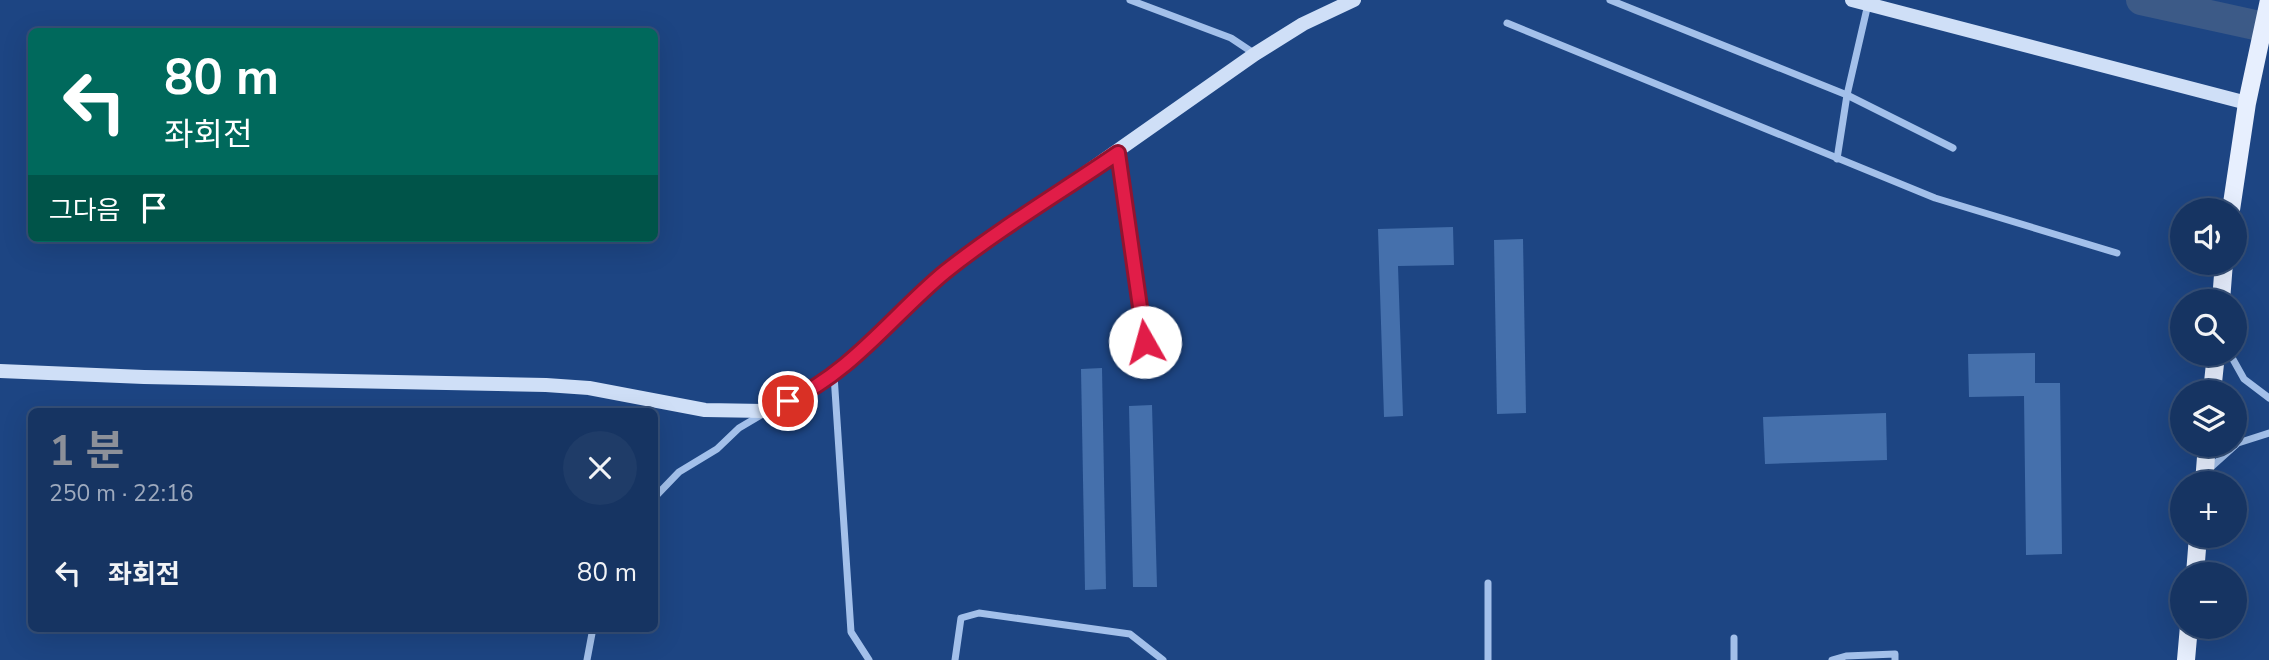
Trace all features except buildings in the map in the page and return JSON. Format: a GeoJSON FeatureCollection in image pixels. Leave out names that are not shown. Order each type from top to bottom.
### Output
{"type":"FeatureCollection","features":[{"type":"Feature","properties":{"kind":"main road"},"geometry":{"type":"LineString","coordinates":[[0,371],[144,377],[546,384],[589,388],[705,410],[768,411],[809,392],[834,374],[946,271],[1118,153],[1255,54],[1303,24],[1354,0]]}},
{"type":"Feature","properties":{"kind":"main road"},"geometry":{"type":"LineString","coordinates":[[1852,0],[2247,103]]}},
{"type":"Feature","properties":{"kind":"main road"},"geometry":{"type":"LineString","coordinates":[[2233,198],[2247,103],[2269,0]]}},
{"type":"Feature","properties":{"kind":"main road"},"geometry":{"type":"LineString","coordinates":[[2186,660],[2188,639]]}},
{"type":"Feature","properties":{"kind":"street"},"geometry":{"type":"LineString","coordinates":[[1130,0],[1231,38],[1255,54]]}},
{"type":"Feature","properties":{"kind":"street"},"geometry":{"type":"LineString","coordinates":[[1609,0],[1847,95],[1952,148]]}},
{"type":"Feature","properties":{"kind":"street"},"geometry":{"type":"LineString","coordinates":[[1837,159],[1847,95],[1868,4]]}},
{"type":"Feature","properties":{"kind":"street"},"geometry":{"type":"LineString","coordinates":[[1507,23],[1935,198],[2117,253]]}},
{"type":"Feature","properties":{"kind":"street"},"geometry":{"type":"LineString","coordinates":[[1118,153],[1145,342]]}},
{"type":"Feature","properties":{"kind":"street"},"geometry":{"type":"LineString","coordinates":[[2237,366],[2244,379],[2269,398]]}},
{"type":"Feature","properties":{"kind":"street"},"geometry":{"type":"LineString","coordinates":[[834,374],[851,632],[869,660]]}},
{"type":"Feature","properties":{"kind":"street"},"geometry":{"type":"LineString","coordinates":[[658,494],[679,472],[718,449],[739,428],[768,411]]}},
{"type":"Feature","properties":{"kind":"street"},"geometry":{"type":"LineString","coordinates":[[2211,471],[2238,443],[2269,433]]}},
{"type":"Feature","properties":{"kind":"street"},"geometry":{"type":"LineString","coordinates":[[1488,583],[1488,660]]}},
{"type":"Feature","properties":{"kind":"street"},"geometry":{"type":"LineString","coordinates":[[955,660],[961,618],[979,613],[1130,634],[1163,660]]}},
{"type":"Feature","properties":{"kind":"street"},"geometry":{"type":"LineString","coordinates":[[587,660],[592,632]]}},
{"type":"Feature","properties":{"kind":"street"},"geometry":{"type":"LineString","coordinates":[[1734,638],[1734,660]]}},
{"type":"Feature","properties":{"kind":"street"},"geometry":{"type":"LineString","coordinates":[[1832,660],[1895,654],[1895,660]]}},
{"type":"Feature","properties":{"kind":"waterway"},"geometry":{"type":"LineString","coordinates":[[2141,0],[2269,28]]}},
{"type":"Feature","properties":{"kind":"route"},"geometry":{"type":"LineString","coordinates":[[788,401],[809,392],[834,374],[946,271],[1118,153],[1134,250],[1145,342]]}}]}
